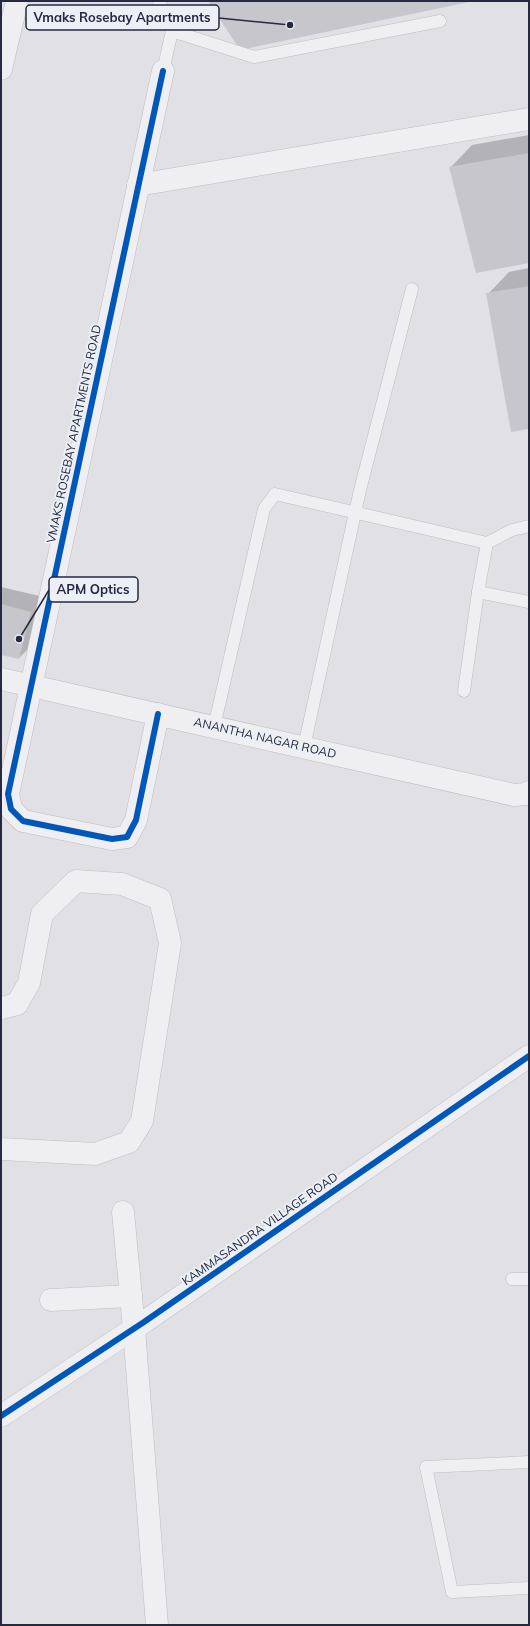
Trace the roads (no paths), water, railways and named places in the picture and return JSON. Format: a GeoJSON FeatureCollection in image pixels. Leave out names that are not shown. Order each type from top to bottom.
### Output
{"type":"FeatureCollection","features":[{"type":"Feature","properties":{"kind":"street"},"geometry":{"type":"LineString","coordinates":[[1,69],[17,1]]}},
{"type":"Feature","properties":{"kind":"street","name":"VMAKS ROSEBAY APARTMENTS ROAD"},"geometry":{"type":"LineString","coordinates":[[158,714],[136,820],[127,837],[112,839],[23,821],[11,808],[8,794],[163,71]]}},
{"type":"Feature","properties":{"kind":"street"},"geometry":{"type":"LineString","coordinates":[[138,185],[529,119]]}},
{"type":"Feature","properties":{"kind":"street","name":"ANANTHA NAGAR ROAD"},"geometry":{"type":"LineString","coordinates":[[1,679],[514,795],[526,794],[529,792]]}},
{"type":"Feature","properties":{"kind":"street"},"geometry":{"type":"LineString","coordinates":[[1,1008],[17,1004],[29,983],[42,914],[76,881],[122,884],[160,899],[170,943],[142,1121],[129,1142],[95,1154],[1,1149]]}},
{"type":"Feature","properties":{"kind":"street","name":"KAMMASANDRA VILLAGE ROAD"},"geometry":{"type":"LineString","coordinates":[[1,1416],[134,1329],[529,1056]]}},
{"type":"Feature","properties":{"kind":"street"},"geometry":{"type":"LineString","coordinates":[[123,1212],[134,1329],[157,1625]]}},
{"type":"Feature","properties":{"kind":"street"},"geometry":{"type":"LineString","coordinates":[[52,1300],[131,1296]]}},
{"type":"Feature","properties":{"kind":"lane"},"geometry":{"type":"LineString","coordinates":[[159,1],[172,31],[163,71]]}},
{"type":"Feature","properties":{"kind":"lane"},"geometry":{"type":"LineString","coordinates":[[172,31],[254,57],[440,22]]}},
{"type":"Feature","properties":{"kind":"lane"},"geometry":{"type":"LineString","coordinates":[[304,747],[360,490],[412,289]]}},
{"type":"Feature","properties":{"kind":"lane"},"geometry":{"type":"LineString","coordinates":[[214,727],[264,509],[274,494],[487,543],[512,530],[529,526]]}},
{"type":"Feature","properties":{"kind":"lane"},"geometry":{"type":"LineString","coordinates":[[464,691],[478,592],[487,543]]}},
{"type":"Feature","properties":{"kind":"lane"},"geometry":{"type":"LineString","coordinates":[[478,592],[529,602]]}},
{"type":"Feature","properties":{"kind":"lane"},"geometry":{"type":"LineString","coordinates":[[512,1279],[529,1279]]}},
{"type":"Feature","properties":{"kind":"lane"},"geometry":{"type":"LineString","coordinates":[[529,1462],[426,1467],[452,1592],[529,1588]]}},
{"type":"Feature","properties":{"kind":"place","name":"Vmaks Rosebay Apartments"},"geometry":{"type":"Point","coordinates":[290,25]}},
{"type":"Feature","properties":{"kind":"place","name":"APM Optics"},"geometry":{"type":"Point","coordinates":[19,639]}}]}
